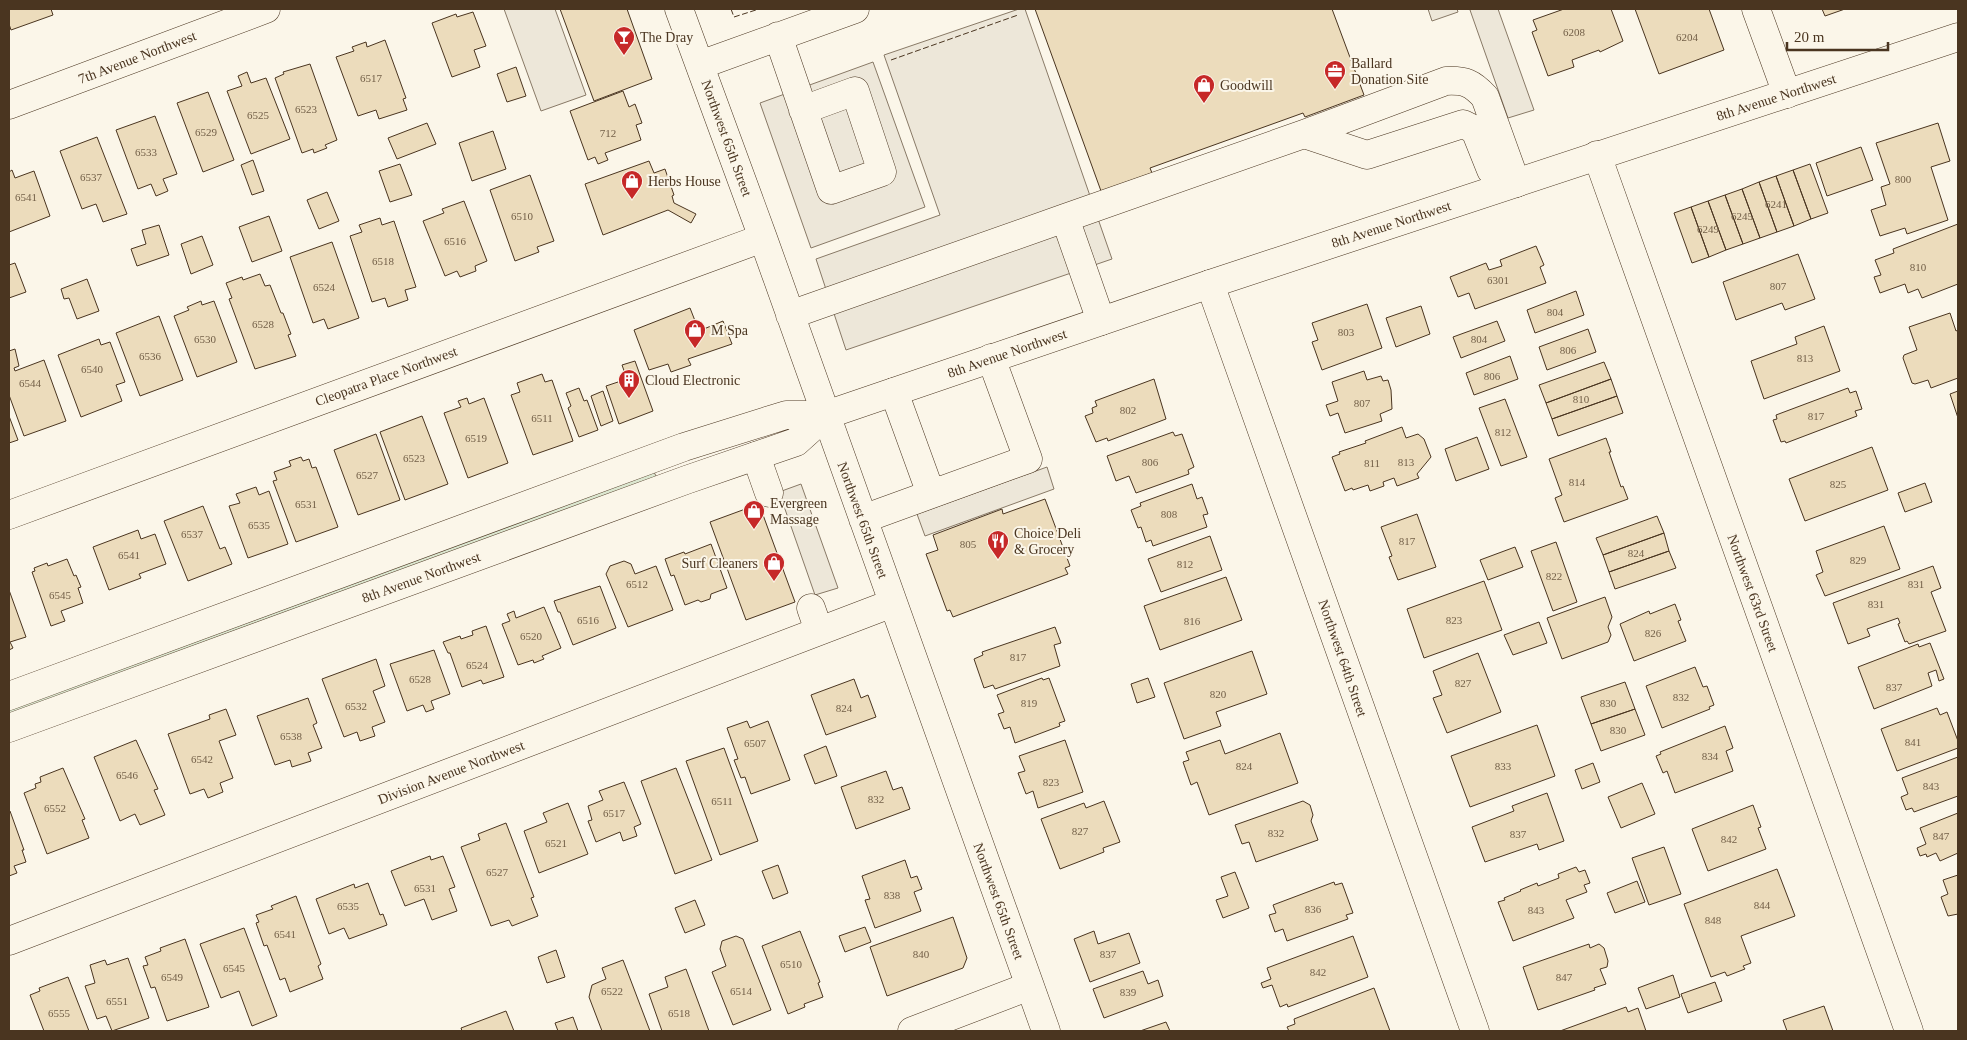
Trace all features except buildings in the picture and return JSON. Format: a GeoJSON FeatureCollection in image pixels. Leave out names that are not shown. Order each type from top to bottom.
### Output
{"type":"FeatureCollection","features":[{"type":"Feature","properties":{"kind":"street","name":"7th Avenue Northwest"},"geometry":{"type":"LineString","coordinates":[[9,105],[266,9]]}},
{"type":"Feature","properties":{"kind":"street","name":"Northwest 65th Street"},"geometry":{"type":"LineString","coordinates":[[679,9],[763,238],[1046,1031]]}},
{"type":"Feature","properties":{"kind":"street"},"geometry":{"type":"LineString","coordinates":[[700,65],[855,9]]}},
{"type":"Feature","properties":{"kind":"street"},"geometry":{"type":"LineString","coordinates":[[1756,9],[1787,94]]}},
{"type":"Feature","properties":{"kind":"street"},"geometry":{"type":"LineString","coordinates":[[778,36],[803,110]]}},
{"type":"Feature","properties":{"kind":"street","name":"8th Avenue Northwest"},"geometry":{"type":"LineString","coordinates":[[9,696],[684,447],[786,415],[826,415],[1210,284],[1958,37]]}},
{"type":"Feature","properties":{"kind":"street"},"geometry":{"type":"LineString","coordinates":[[790,315],[1304,134],[1446,81],[1462,80],[1476,88],[1485,97],[1507,186]]}},
{"type":"Feature","properties":{"kind":"street"},"geometry":{"type":"LineString","coordinates":[[1304,134],[1367,155],[1463,124],[1475,130],[1507,186]]}},
{"type":"Feature","properties":{"kind":"street","name":"Northwest 63rd Street"},"geometry":{"type":"LineString","coordinates":[[1597,155],[1909,1031]]}},
{"type":"Feature","properties":{"kind":"street"},"geometry":{"type":"LineString","coordinates":[[1064,218],[1101,321]]}},
{"type":"Feature","properties":{"kind":"street","name":"Cleopatra Place Northwest"},"geometry":{"type":"LineString","coordinates":[[9,515],[763,238]]}},
{"type":"Feature","properties":{"kind":"street","name":"Northwest 64th Street"},"geometry":{"type":"LineString","coordinates":[[1210,284],[1475,1031]]}},
{"type":"Feature","properties":{"kind":"street"},"geometry":{"type":"LineString","coordinates":[[863,518],[1028,459],[991,358]]}},
{"type":"Feature","properties":{"kind":"street"},"geometry":{"type":"LineString","coordinates":[[894,392],[931,494]]}},
{"type":"Feature","properties":{"kind":"street","name":"8th Avenue Northwest"},"geometry":{"type":"LineString","coordinates":[[9,728],[686,480],[796,442],[826,415]]}},
{"type":"Feature","properties":{"kind":"street"},"geometry":{"type":"LineString","coordinates":[[756,456],[769,492]]}},
{"type":"Feature","properties":{"kind":"street","name":"Division Avenue Northwest"},"geometry":{"type":"LineString","coordinates":[[9,941],[815,620],[893,603]]}},
{"type":"Feature","properties":{"kind":"street"},"geometry":{"type":"LineString","coordinates":[[912,1031],[1030,986]]}},
{"type":"Feature","properties":{"kind":"green space"},"geometry":{"type":"Polygon","coordinates":[[[653,470],[658,480],[9,717],[9,707],[653,470]]]}},
{"type":"Feature","properties":{"kind":"shaded area"},"geometry":{"type":"Polygon","coordinates":[[[504,9],[555,9],[586,95],[541,111],[504,9]]]}},
{"type":"Feature","properties":{"kind":"shaded area"},"geometry":{"type":"Polygon","coordinates":[[[1019,9],[1025,9],[1112,259],[846,350],[816,259],[940,215],[884,55],[1019,9]]]}},
{"type":"Feature","properties":{"kind":"shaded area"},"geometry":{"type":"Polygon","coordinates":[[[1428,9],[1457,9],[1458,12],[1432,21],[1428,9]]]}},
{"type":"Feature","properties":{"kind":"shaded area"},"geometry":{"type":"Polygon","coordinates":[[[1498,9],[1534,110],[1508,118],[1470,10],[1498,9]]]}},
{"type":"Feature","properties":{"kind":"shaded area"},"geometry":{"type":"Polygon","coordinates":[[[873,62],[925,207],[811,248],[760,103],[873,62]]]}},
{"type":"Feature","properties":{"kind":"shaded area"},"geometry":{"type":"Polygon","coordinates":[[[1047,467],[1054,489],[925,536],[917,514],[1047,467]]]}},
{"type":"Feature","properties":{"kind":"shaded area"},"geometry":{"type":"Polygon","coordinates":[[[801,484],[838,588],[815,595],[779,492],[801,484]]]}},
{"type":"Feature","properties":{"kind":"fence"},"geometry":{"type":"LineString","coordinates":[[731,9],[734,17],[759,9]]}},
{"type":"Feature","properties":{"kind":"fence"},"geometry":{"type":"LineString","coordinates":[[891,60],[1018,15]]}},
{"type":"Feature","properties":{"kind":"place","name":"The Dray"},"geometry":{"type":"Point","coordinates":[624,56]}},
{"type":"Feature","properties":{"kind":"place","name":"Ballard Donation Site"},"geometry":{"type":"Point","coordinates":[1335,90]}},
{"type":"Feature","properties":{"kind":"place","name":"Goodwill"},"geometry":{"type":"Point","coordinates":[1204,104]}},
{"type":"Feature","properties":{"kind":"place","name":"Herbs House"},"geometry":{"type":"Point","coordinates":[632,200]}},
{"type":"Feature","properties":{"kind":"place","name":"M Spa"},"geometry":{"type":"Point","coordinates":[695,349]}},
{"type":"Feature","properties":{"kind":"place","name":"Cloud Electronic"},"geometry":{"type":"Point","coordinates":[629,399]}},
{"type":"Feature","properties":{"kind":"place","name":"Evergreen Massage"},"geometry":{"type":"Point","coordinates":[754,530]}},
{"type":"Feature","properties":{"kind":"place","name":"Choice Deli & Grocery"},"geometry":{"type":"Point","coordinates":[998,560]}},
{"type":"Feature","properties":{"kind":"place","name":"Surf Cleaners"},"geometry":{"type":"Point","coordinates":[774,582]}}]}
